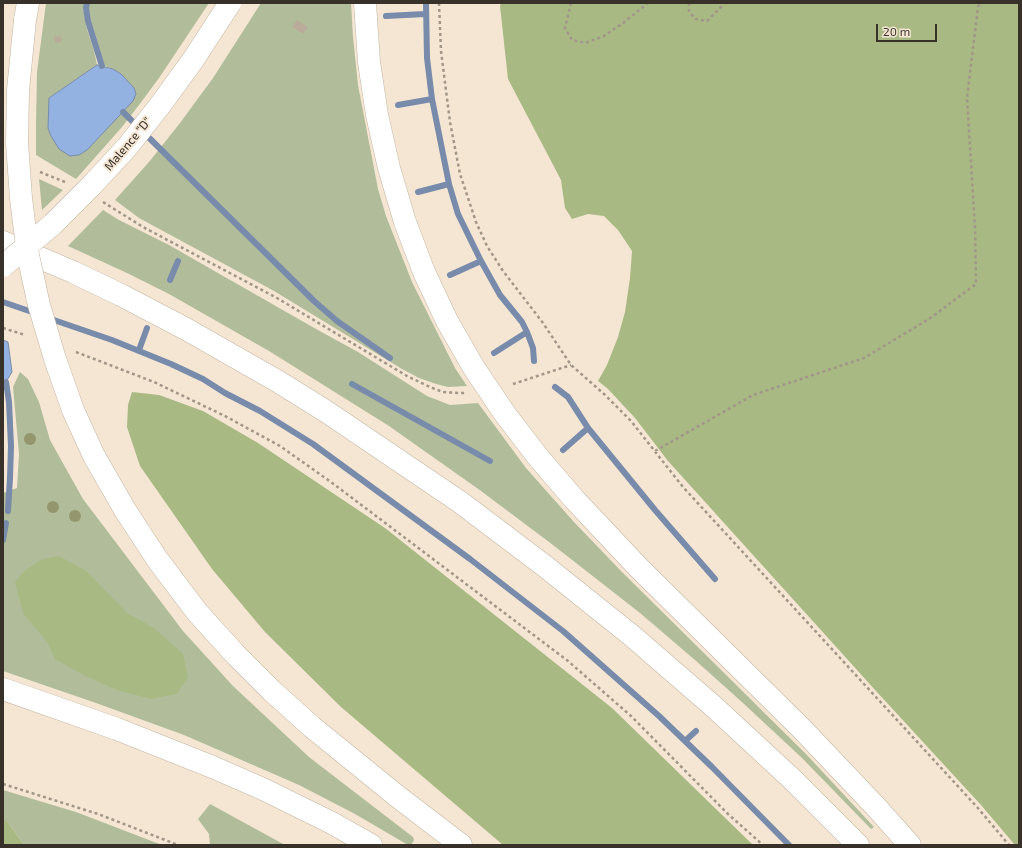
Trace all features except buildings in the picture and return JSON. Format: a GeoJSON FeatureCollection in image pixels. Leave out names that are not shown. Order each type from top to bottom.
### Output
{"type":"FeatureCollection","features":[{"type":"Feature","properties":{"kind":"highway","name":"Malence \"D\""},"geometry":{"type":"LineString","coordinates":[[3,266],[53,224],[128,146],[193,60],[230,3]]}},
{"type":"Feature","properties":{"kind":"highway"},"geometry":{"type":"LineString","coordinates":[[365,3],[369,62],[377,114],[389,168],[405,222],[447,321],[474,368],[524,439],[574,499],[638,567],[803,730],[878,808],[910,845]]}},
{"type":"Feature","properties":{"kind":"highway"},"geometry":{"type":"LineString","coordinates":[[26,12],[18,90],[18,143],[21,198],[28,255],[39,305],[54,359],[73,410],[94,456],[125,510],[157,559],[198,612],[234,654],[312,727],[391,792],[461,845]]}},
{"type":"Feature","properties":{"kind":"highway"},"geometry":{"type":"LineString","coordinates":[[3,242],[73,272],[121,295],[213,344],[327,412],[460,502],[546,568],[642,645],[713,706],[792,779],[858,845]]}},
{"type":"Feature","properties":{"kind":"highway"},"geometry":{"type":"LineString","coordinates":[[3,689],[117,729],[208,765],[332,823],[371,845]]}},
{"type":"Feature","properties":{"kind":"path"},"geometry":{"type":"LineString","coordinates":[[439,3],[441,51],[450,122],[460,174],[474,216],[487,246],[502,271],[543,323],[570,365],[604,394],[632,421],[683,487],[977,807],[1009,845]]}},
{"type":"Feature","properties":{"kind":"path"},"geometry":{"type":"LineString","coordinates":[[571,3],[564,28],[572,40],[585,43],[604,36],[624,23],[648,3]]}},
{"type":"Feature","properties":{"kind":"path"},"geometry":{"type":"LineString","coordinates":[[689,3],[689,12],[696,19],[707,21],[725,3]]}},
{"type":"Feature","properties":{"kind":"path"},"geometry":{"type":"LineString","coordinates":[[654,451],[753,395],[864,358],[929,319],[976,284],[975,228],[966,98],[978,7],[980,3]]}},
{"type":"Feature","properties":{"kind":"path"},"geometry":{"type":"LineString","coordinates":[[40,172],[67,182]]}},
{"type":"Feature","properties":{"kind":"path"},"geometry":{"type":"LineString","coordinates":[[99,200],[143,227],[277,298],[407,376],[443,392],[474,392]]}},
{"type":"Feature","properties":{"kind":"path"},"geometry":{"type":"LineString","coordinates":[[3,328],[30,336]]}},
{"type":"Feature","properties":{"kind":"path"},"geometry":{"type":"LineString","coordinates":[[75,352],[154,382],[225,416],[280,446],[331,482],[568,661],[631,716],[728,814],[763,845]]}},
{"type":"Feature","properties":{"kind":"path"},"geometry":{"type":"LineString","coordinates":[[513,384],[570,365]]}},
{"type":"Feature","properties":{"kind":"path"},"geometry":{"type":"LineString","coordinates":[[3,784],[98,814],[178,845]]}},
{"type":"Feature","properties":{"kind":"green space"},"geometry":{"type":"Polygon","coordinates":[[[46,3],[209,3],[159,78],[139,105],[122,127],[76,179],[36,155],[37,72],[46,3]],[[88,5],[83,8],[97,65],[49,98],[113,69],[105,66],[91,21],[88,5]]]}},
{"type":"Feature","properties":{"kind":"green space"},"geometry":{"type":"Polygon","coordinates":[[[261,3],[351,3],[358,85],[378,189],[386,216],[412,282],[455,368],[467,386],[448,387],[419,378],[274,291],[139,218],[115,200],[149,162],[180,123],[213,78],[261,3]]]}},
{"type":"Feature","properties":{"kind":"green space"},"geometry":{"type":"Polygon","coordinates":[[[501,3],[1019,3],[1019,845],[1015,845],[981,805],[668,461],[635,418],[608,389],[598,381],[607,365],[618,337],[625,312],[632,251],[618,230],[604,216],[588,214],[572,219],[565,208],[561,180],[508,79],[500,6],[501,3]]]}},
{"type":"Feature","properties":{"kind":"green space"},"geometry":{"type":"Polygon","coordinates":[[[39,179],[63,190],[42,210],[39,179]]]}},
{"type":"Feature","properties":{"kind":"green space"},"geometry":{"type":"Polygon","coordinates":[[[103,210],[119,220],[169,245],[358,352],[427,396],[450,405],[478,403],[526,468],[574,522],[621,571],[806,754],[874,827],[871,829],[802,758],[695,660],[640,613],[481,491],[389,426],[269,351],[169,294],[68,246],[103,210]]]}},
{"type":"Feature","properties":{"kind":"green space"},"geometry":{"type":"Polygon","coordinates":[[[20,372],[28,379],[39,402],[50,440],[83,499],[183,631],[233,686],[309,757],[413,837],[414,840],[411,845],[408,845],[355,814],[299,785],[184,735],[3,671],[3,493],[17,488],[19,454],[13,387],[20,372]]]}},
{"type":"Feature","properties":{"kind":"green space"},"geometry":{"type":"Polygon","coordinates":[[[132,392],[159,395],[203,411],[258,443],[385,528],[612,708],[753,845],[503,845],[341,707],[265,632],[212,569],[140,466],[127,427],[128,405],[132,392]]]}},
{"type":"Feature","properties":{"kind":"green space"},"geometry":{"type":"Polygon","coordinates":[[[59,556],[86,571],[127,613],[154,628],[183,654],[188,677],[177,694],[151,699],[117,690],[85,676],[55,659],[47,642],[23,613],[15,582],[25,570],[43,559],[59,556]]]}},
{"type":"Feature","properties":{"kind":"green space"},"geometry":{"type":"Polygon","coordinates":[[[3,790],[76,812],[162,845],[24,845],[7,821],[3,821],[3,790]]]}},
{"type":"Feature","properties":{"kind":"green space"},"geometry":{"type":"Polygon","coordinates":[[[210,804],[285,845],[210,845],[209,834],[198,819],[210,804]]]}},
{"type":"Feature","properties":{"kind":"green space"},"geometry":{"type":"Polygon","coordinates":[[[3,821],[7,821],[24,845],[3,845],[3,821]]]}},
{"type":"Feature","properties":{"kind":"water"},"geometry":{"type":"Polygon","coordinates":[[[97,65],[113,69],[121,74],[134,88],[136,94],[133,101],[87,150],[79,155],[70,156],[59,149],[48,128],[49,98],[97,65]]]}},
{"type":"Feature","properties":{"kind":"water"},"geometry":{"type":"Polygon","coordinates":[[[3,340],[8,342],[12,372],[6,382],[3,382],[3,340]]]}},
{"type":"Feature","properties":{"kind":"waterway"},"geometry":{"type":"LineString","coordinates":[[87,3],[86,8],[88,21],[102,66]]}},
{"type":"Feature","properties":{"kind":"waterway"},"geometry":{"type":"LineString","coordinates":[[426,3],[427,58],[432,99],[449,184],[458,214],[481,261],[500,295],[522,322],[533,348],[534,361]]}},
{"type":"Feature","properties":{"kind":"waterway"},"geometry":{"type":"LineString","coordinates":[[386,16],[425,14]]}},
{"type":"Feature","properties":{"kind":"waterway"},"geometry":{"type":"LineString","coordinates":[[398,105],[432,99]]}},
{"type":"Feature","properties":{"kind":"waterway"},"geometry":{"type":"LineString","coordinates":[[123,112],[314,301],[337,321],[390,358]]}},
{"type":"Feature","properties":{"kind":"waterway"},"geometry":{"type":"LineString","coordinates":[[418,192],[449,184]]}},
{"type":"Feature","properties":{"kind":"waterway"},"geometry":{"type":"LineString","coordinates":[[170,280],[178,261]]}},
{"type":"Feature","properties":{"kind":"waterway"},"geometry":{"type":"LineString","coordinates":[[450,275],[481,261]]}},
{"type":"Feature","properties":{"kind":"waterway"},"geometry":{"type":"LineString","coordinates":[[3,302],[35,313]]}},
{"type":"Feature","properties":{"kind":"waterway"},"geometry":{"type":"LineString","coordinates":[[48,318],[112,340],[203,379],[225,393],[260,411],[313,444],[470,559],[563,631],[659,716],[789,845]]}},
{"type":"Feature","properties":{"kind":"waterway"},"geometry":{"type":"LineString","coordinates":[[139,350],[147,328]]}},
{"type":"Feature","properties":{"kind":"waterway"},"geometry":{"type":"LineString","coordinates":[[494,353],[527,332]]}},
{"type":"Feature","properties":{"kind":"waterway"},"geometry":{"type":"LineString","coordinates":[[6,382],[9,402],[11,446],[8,511]]}},
{"type":"Feature","properties":{"kind":"waterway"},"geometry":{"type":"LineString","coordinates":[[352,384],[490,461]]}},
{"type":"Feature","properties":{"kind":"waterway"},"geometry":{"type":"LineString","coordinates":[[555,387],[568,397],[588,428],[655,510],[715,579]]}},
{"type":"Feature","properties":{"kind":"waterway"},"geometry":{"type":"LineString","coordinates":[[563,450],[588,428]]}},
{"type":"Feature","properties":{"kind":"waterway"},"geometry":{"type":"LineString","coordinates":[[3,540],[6,523]]}},
{"type":"Feature","properties":{"kind":"waterway"},"geometry":{"type":"LineString","coordinates":[[685,741],[696,731]]}}]}
